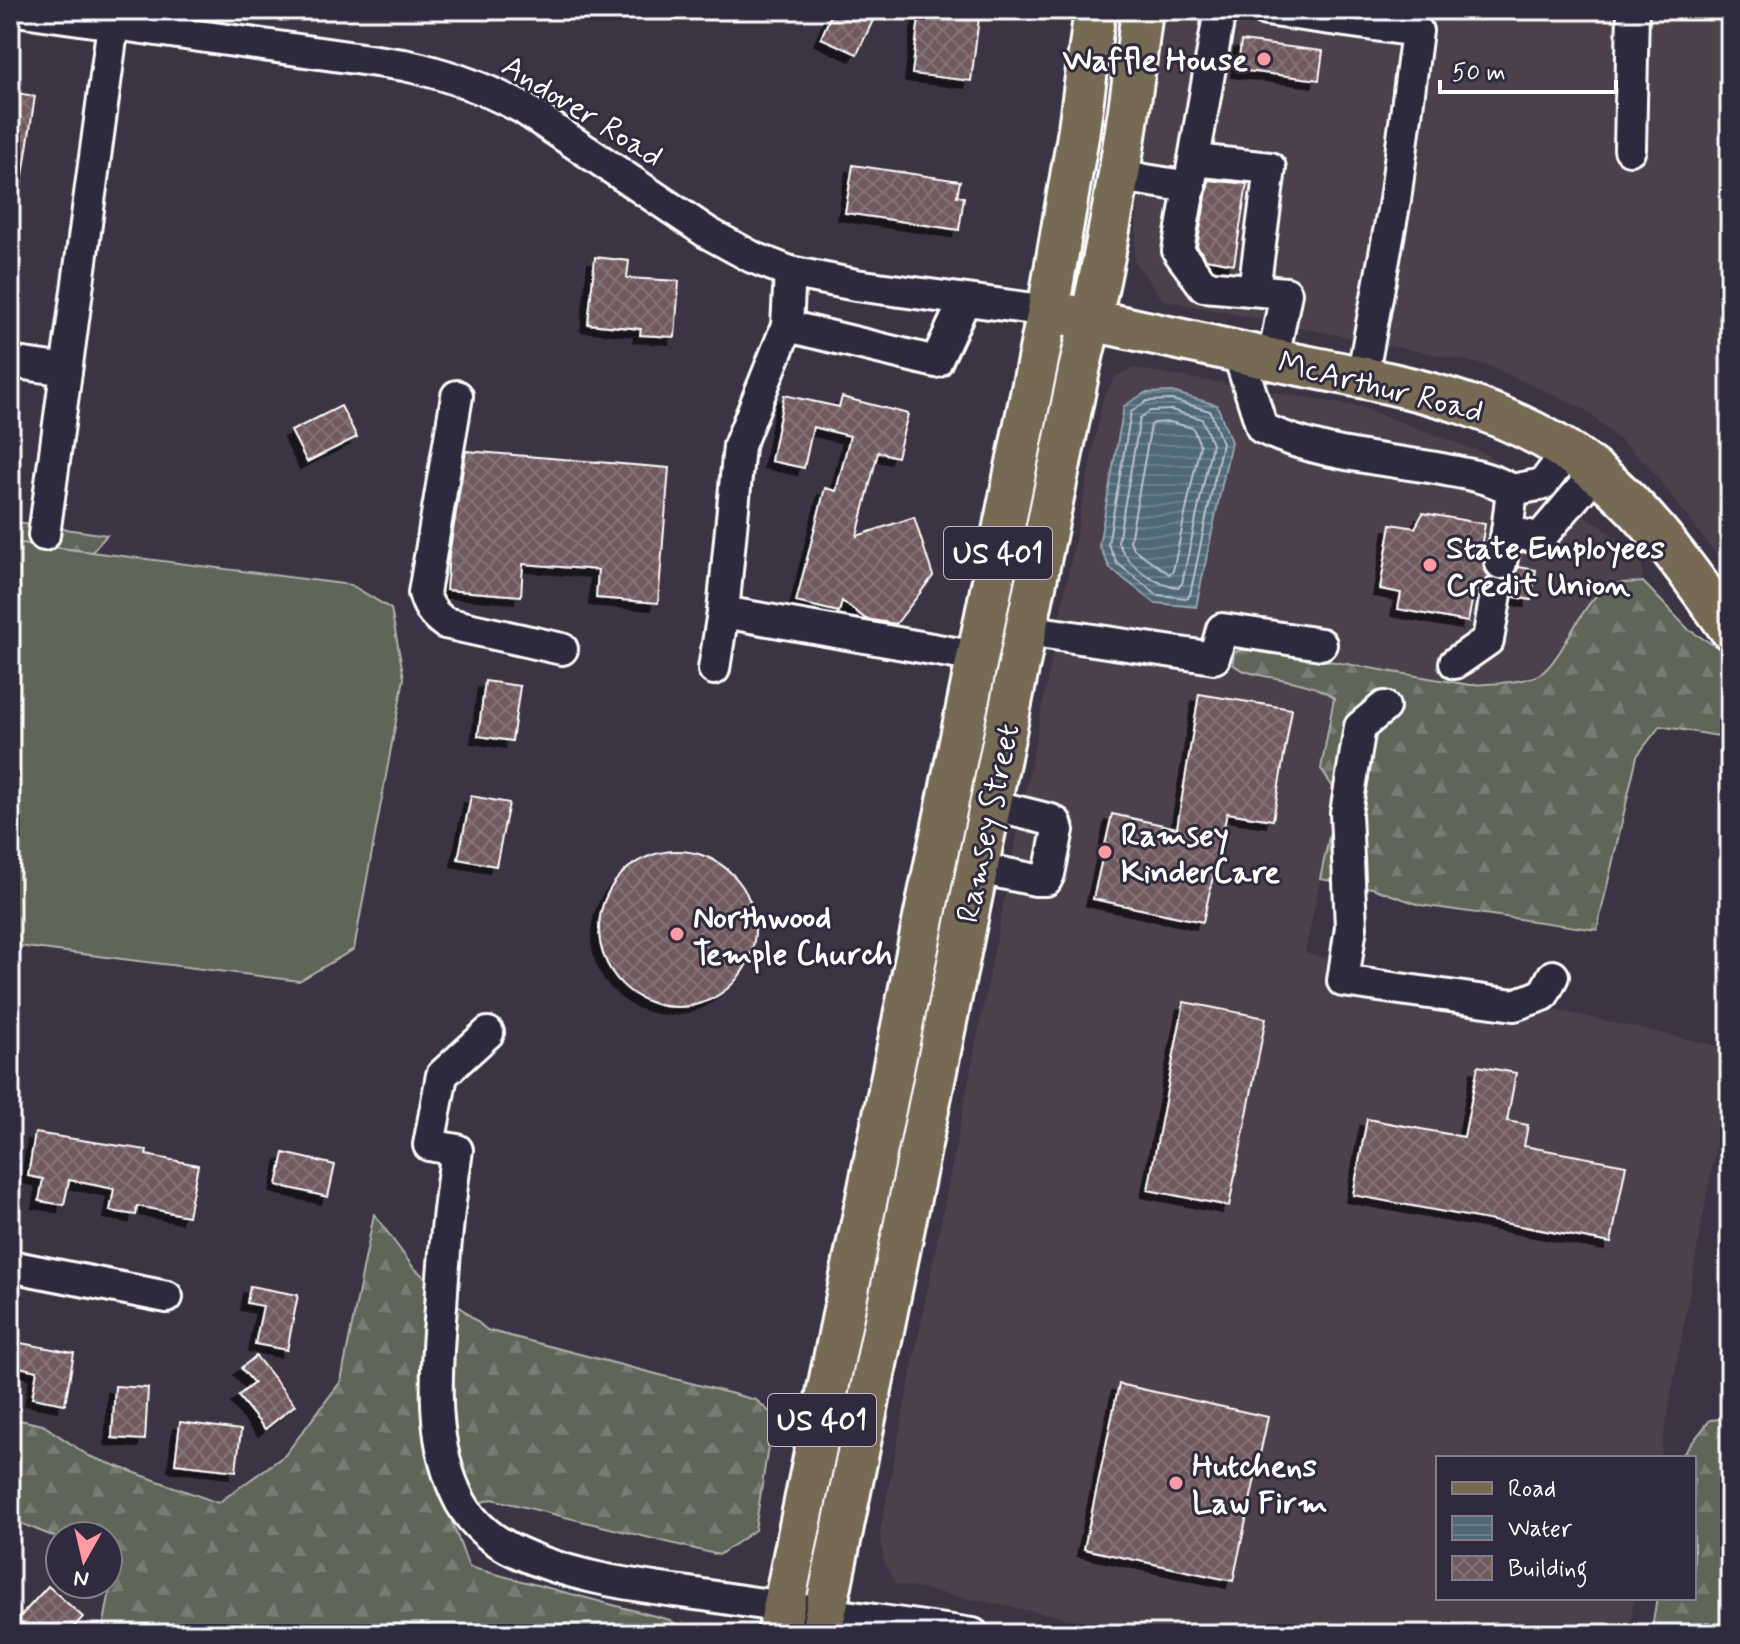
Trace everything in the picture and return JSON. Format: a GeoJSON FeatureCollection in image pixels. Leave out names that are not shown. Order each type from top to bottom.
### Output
{"type":"FeatureCollection","features":[{"type":"Feature","properties":{"kind":"main road","name":"Ramsey Street"},"geometry":{"type":"LineString","coordinates":[[780,1621],[1048,311],[1078,136],[1095,10]]}},
{"type":"Feature","properties":{"kind":"main road","name":"Ramsey Street"},"geometry":{"type":"LineString","coordinates":[[824,1623],[1026,630],[1103,269],[1120,176],[1142,10]]}},
{"type":"Feature","properties":{"kind":"main road","name":"McArthur Road"},"geometry":{"type":"LineString","coordinates":[[1048,311],[1469,404],[1525,427],[1582,462],[1650,523],[1730,629]]}},
{"type":"Feature","properties":{"kind":"street","name":"Andover Road"},"geometry":{"type":"LineString","coordinates":[[16,10],[404,65],[453,77],[499,95],[533,115],[730,246],[790,272],[856,285],[1048,311]]}},
{"type":"Feature","properties":{"kind":"street"},"geometry":{"type":"LineString","coordinates":[[1220,10],[1178,251],[1204,286],[1286,293],[1256,356],[1262,428],[1277,436],[1337,452],[1489,478],[1512,490],[1543,484],[1582,462]]}},
{"type":"Feature","properties":{"kind":"street"},"geometry":{"type":"LineString","coordinates":[[1266,10],[1417,31],[1395,200],[1362,378]]}},
{"type":"Feature","properties":{"kind":"street"},"geometry":{"type":"LineString","coordinates":[[1630,149],[1633,10]]}},
{"type":"Feature","properties":{"kind":"street"},"geometry":{"type":"LineString","coordinates":[[44,535],[113,24]]}},
{"type":"Feature","properties":{"kind":"street"},"geometry":{"type":"LineString","coordinates":[[1120,176],[1270,168],[1254,290]]}},
{"type":"Feature","properties":{"kind":"street"},"geometry":{"type":"LineString","coordinates":[[714,669],[723,612],[739,446],[787,326],[790,272]]}},
{"type":"Feature","properties":{"kind":"street"},"geometry":{"type":"LineString","coordinates":[[787,326],[936,362],[965,300]]}},
{"type":"Feature","properties":{"kind":"street"},"geometry":{"type":"LineString","coordinates":[[10,362],[66,370]]}},
{"type":"Feature","properties":{"kind":"street"},"geometry":{"type":"LineString","coordinates":[[457,396],[424,593],[426,603],[433,614],[445,623],[562,649]]}},
{"type":"Feature","properties":{"kind":"street"},"geometry":{"type":"LineString","coordinates":[[1507,532],[1540,538],[1582,462]]}},
{"type":"Feature","properties":{"kind":"street"},"geometry":{"type":"LineString","coordinates":[[1501,563],[1512,490]]}},
{"type":"Feature","properties":{"kind":"street"},"geometry":{"type":"LineString","coordinates":[[1455,663],[1488,640],[1496,594]]}},
{"type":"Feature","properties":{"kind":"street"},"geometry":{"type":"LineString","coordinates":[[723,612],[977,657]]}},
{"type":"Feature","properties":{"kind":"street"},"geometry":{"type":"LineString","coordinates":[[1026,630],[1214,658],[1222,629],[1321,644]]}},
{"type":"Feature","properties":{"kind":"street"},"geometry":{"type":"LineString","coordinates":[[1384,707],[1360,727],[1346,813],[1351,927],[1343,981],[1514,1005],[1543,995],[1553,976]]}},
{"type":"Feature","properties":{"kind":"street"},"geometry":{"type":"LineString","coordinates":[[978,868],[1036,880],[1046,880],[1049,874],[1058,830],[1056,823],[991,805]]}},
{"type":"Feature","properties":{"kind":"street"},"geometry":{"type":"LineString","coordinates":[[488,1033],[442,1075],[429,1145],[457,1150],[443,1272],[437,1404],[444,1453],[462,1505],[491,1537],[520,1553],[562,1567],[780,1621],[973,1634]]}},
{"type":"Feature","properties":{"kind":"street"},"geometry":{"type":"LineString","coordinates":[[10,1266],[167,1297]]}},
{"type":"Feature","properties":{"kind":"shaded area"},"geometry":{"type":"Polygon","coordinates":[[[1153,10],[1730,10],[1730,573],[1648,465],[1584,409],[1487,365],[1163,300],[1134,261],[1153,10]]]}},
{"type":"Feature","properties":{"kind":"shaded area"},"geometry":{"type":"Polygon","coordinates":[[[1133,368],[1360,407],[1484,453],[1600,525],[1642,561],[1643,582],[1610,585],[1541,673],[1501,683],[1470,685],[1252,648],[1239,670],[1323,689],[1334,698],[1321,769],[1338,795],[1305,953],[1730,1049],[1730,1066],[1660,1456],[1436,1456],[1436,1600],[1635,1600],[1628,1634],[1148,1634],[895,1584],[884,1562],[880,1531],[1103,398],[1116,376],[1133,368]]]}},
{"type":"Feature","properties":{"kind":"green space"},"geometry":{"type":"Polygon","coordinates":[[[10,521],[107,535],[92,552],[13,542],[10,559],[10,521]]]}},
{"type":"Feature","properties":{"kind":"green space"},"geometry":{"type":"Polygon","coordinates":[[[12,542],[351,585],[391,609],[404,678],[354,949],[299,981],[10,945],[12,542]]]}},
{"type":"Feature","properties":{"kind":"green space"},"geometry":{"type":"Polygon","coordinates":[[[1643,582],[1689,630],[1730,655],[1730,738],[1660,726],[1637,756],[1597,930],[1420,905],[1372,888],[1320,879],[1338,795],[1321,769],[1334,698],[1309,686],[1241,669],[1233,664],[1234,652],[1252,648],[1470,685],[1518,681],[1537,676],[1552,663],[1592,600],[1602,591],[1616,584],[1643,582]]]}},
{"type":"Feature","properties":{"kind":"green space"},"geometry":{"type":"Polygon","coordinates":[[[374,1214],[413,1267],[487,1330],[756,1400],[773,1415],[755,1530],[719,1555],[492,1499],[448,1512],[469,1567],[670,1620],[690,1634],[102,1634],[108,1600],[124,1600],[124,1520],[44,1520],[44,1533],[10,1519],[10,1418],[43,1425],[89,1456],[218,1503],[285,1455],[341,1381],[374,1214]]]}},
{"type":"Feature","properties":{"kind":"green space"},"geometry":{"type":"Polygon","coordinates":[[[1730,1418],[1730,1634],[1651,1634],[1657,1600],[1696,1600],[1696,1456],[1683,1456],[1710,1420],[1730,1418]]]}},
{"type":"Feature","properties":{"kind":"water"},"geometry":{"type":"Polygon","coordinates":[[[1172,392],[1217,405],[1231,442],[1196,607],[1155,603],[1110,568],[1099,545],[1124,406],[1145,393],[1172,392]]]}},
{"type":"Feature","properties":{"kind":"building"},"geometry":{"type":"Polygon","coordinates":[[[833,10],[878,10],[857,54],[821,38],[833,10]]]}},
{"type":"Feature","properties":{"kind":"building"},"geometry":{"type":"Polygon","coordinates":[[[920,10],[980,10],[971,81],[912,74],[920,10]]]}},
{"type":"Feature","properties":{"kind":"building"},"geometry":{"type":"Polygon","coordinates":[[[1241,41],[1323,51],[1319,80],[1238,70],[1241,41]]]}},
{"type":"Feature","properties":{"kind":"building"},"geometry":{"type":"Polygon","coordinates":[[[10,92],[35,96],[21,189],[10,188],[10,92]]]}},
{"type":"Feature","properties":{"kind":"building"},"geometry":{"type":"Polygon","coordinates":[[[853,165],[960,181],[957,196],[964,197],[959,230],[845,213],[853,165]]]}},
{"type":"Feature","properties":{"kind":"building"},"geometry":{"type":"Polygon","coordinates":[[[1209,180],[1247,184],[1234,264],[1206,259],[1197,246],[1209,180]]]}},
{"type":"Feature","properties":{"kind":"building"},"geometry":{"type":"Polygon","coordinates":[[[595,257],[629,261],[627,278],[679,281],[675,337],[640,335],[641,329],[588,324],[595,257]]]}},
{"type":"Feature","properties":{"kind":"building"},"geometry":{"type":"Polygon","coordinates":[[[784,395],[839,407],[842,397],[908,414],[897,457],[878,452],[857,536],[914,517],[933,576],[896,624],[866,619],[842,601],[839,612],[796,602],[825,488],[836,491],[850,436],[813,427],[804,468],[771,461],[784,395]]]}},
{"type":"Feature","properties":{"kind":"building"},"geometry":{"type":"Polygon","coordinates":[[[341,406],[357,437],[307,462],[291,431],[341,406]]]}},
{"type":"Feature","properties":{"kind":"building"},"geometry":{"type":"Polygon","coordinates":[[[466,451],[669,468],[658,603],[596,598],[598,570],[523,564],[521,596],[446,590],[466,451]]]}},
{"type":"Feature","properties":{"kind":"building"},"geometry":{"type":"Polygon","coordinates":[[[1423,513],[1485,524],[1479,559],[1483,560],[1484,570],[1490,577],[1478,591],[1474,590],[1468,622],[1398,609],[1401,593],[1380,589],[1391,524],[1415,528],[1423,513]]]}},
{"type":"Feature","properties":{"kind":"building"},"geometry":{"type":"Polygon","coordinates":[[[1519,567],[1536,570],[1531,600],[1514,597],[1513,587],[1507,580],[1519,567]]]}},
{"type":"Feature","properties":{"kind":"building"},"geometry":{"type":"Polygon","coordinates":[[[485,681],[520,686],[512,741],[478,736],[485,681]]]}},
{"type":"Feature","properties":{"kind":"building"},"geometry":{"type":"Polygon","coordinates":[[[1199,694],[1292,709],[1273,820],[1227,813],[1203,922],[1093,899],[1112,814],[1177,828],[1199,694]]]}},
{"type":"Feature","properties":{"kind":"building"},"geometry":{"type":"Polygon","coordinates":[[[471,796],[509,803],[496,866],[458,859],[471,796]]]}},
{"type":"Feature","properties":{"kind":"building","name":"Northwood Temple Church"},"geometry":{"type":"Polygon","coordinates":[[[677,851],[707,857],[732,874],[749,899],[755,929],[749,959],[732,984],[707,1001],[677,1007],[647,1001],[622,984],[605,959],[599,929],[605,899],[622,874],[647,857],[677,851]]]}},
{"type":"Feature","properties":{"kind":"building"},"geometry":{"type":"Polygon","coordinates":[[[1184,1002],[1266,1018],[1229,1206],[1148,1190],[1184,1002]]]}},
{"type":"Feature","properties":{"kind":"building"},"geometry":{"type":"Polygon","coordinates":[[[1478,1066],[1516,1073],[1507,1121],[1528,1125],[1524,1146],[1626,1165],[1611,1243],[1353,1195],[1367,1119],[1464,1137],[1478,1066]]]}},
{"type":"Feature","properties":{"kind":"building"},"geometry":{"type":"Polygon","coordinates":[[[35,1133],[147,1150],[146,1155],[198,1165],[188,1216],[137,1206],[136,1215],[110,1211],[114,1189],[69,1180],[64,1205],[39,1201],[43,1179],[28,1176],[35,1133]]]}},
{"type":"Feature","properties":{"kind":"building"},"geometry":{"type":"Polygon","coordinates":[[[284,1153],[335,1165],[328,1197],[277,1185],[284,1153]]]}},
{"type":"Feature","properties":{"kind":"building"},"geometry":{"type":"Polygon","coordinates":[[[250,1286],[298,1295],[287,1350],[255,1344],[263,1306],[247,1303],[250,1286]]]}},
{"type":"Feature","properties":{"kind":"building"},"geometry":{"type":"Polygon","coordinates":[[[10,1341],[74,1353],[65,1404],[32,1398],[37,1371],[10,1365],[10,1341]]]}},
{"type":"Feature","properties":{"kind":"building"},"geometry":{"type":"Polygon","coordinates":[[[256,1356],[295,1405],[265,1429],[238,1396],[254,1383],[241,1368],[256,1356]]]}},
{"type":"Feature","properties":{"kind":"building","name":"Hutchens Law Firm"},"geometry":{"type":"Polygon","coordinates":[[[1119,1384],[1268,1417],[1233,1581],[1084,1549],[1119,1384]]]}},
{"type":"Feature","properties":{"kind":"building"},"geometry":{"type":"Polygon","coordinates":[[[115,1386],[148,1388],[145,1440],[112,1438],[115,1386]]]}},
{"type":"Feature","properties":{"kind":"building"},"geometry":{"type":"Polygon","coordinates":[[[180,1422],[241,1430],[236,1471],[175,1464],[180,1422]]]}},
{"type":"Feature","properties":{"kind":"building"},"geometry":{"type":"Polygon","coordinates":[[[44,1590],[44,1600],[64,1600],[83,1617],[67,1634],[10,1634],[10,1628],[44,1590]]]}},
{"type":"Feature","properties":{"kind":"place","name":"Waffle House"},"geometry":{"type":"Point","coordinates":[1264,59]}},
{"type":"Feature","properties":{"kind":"place","name":"State Employees Credit Union"},"geometry":{"type":"Point","coordinates":[1430,565]}},
{"type":"Feature","properties":{"kind":"place","name":"Ramsey KinderCare"},"geometry":{"type":"Point","coordinates":[1105,852]}},
{"type":"Feature","properties":{"kind":"place","name":"Northwood Temple Church"},"geometry":{"type":"Point","coordinates":[677,934]}},
{"type":"Feature","properties":{"kind":"place","name":"Hutchens Law Firm"},"geometry":{"type":"Point","coordinates":[1176,1483]}}]}
